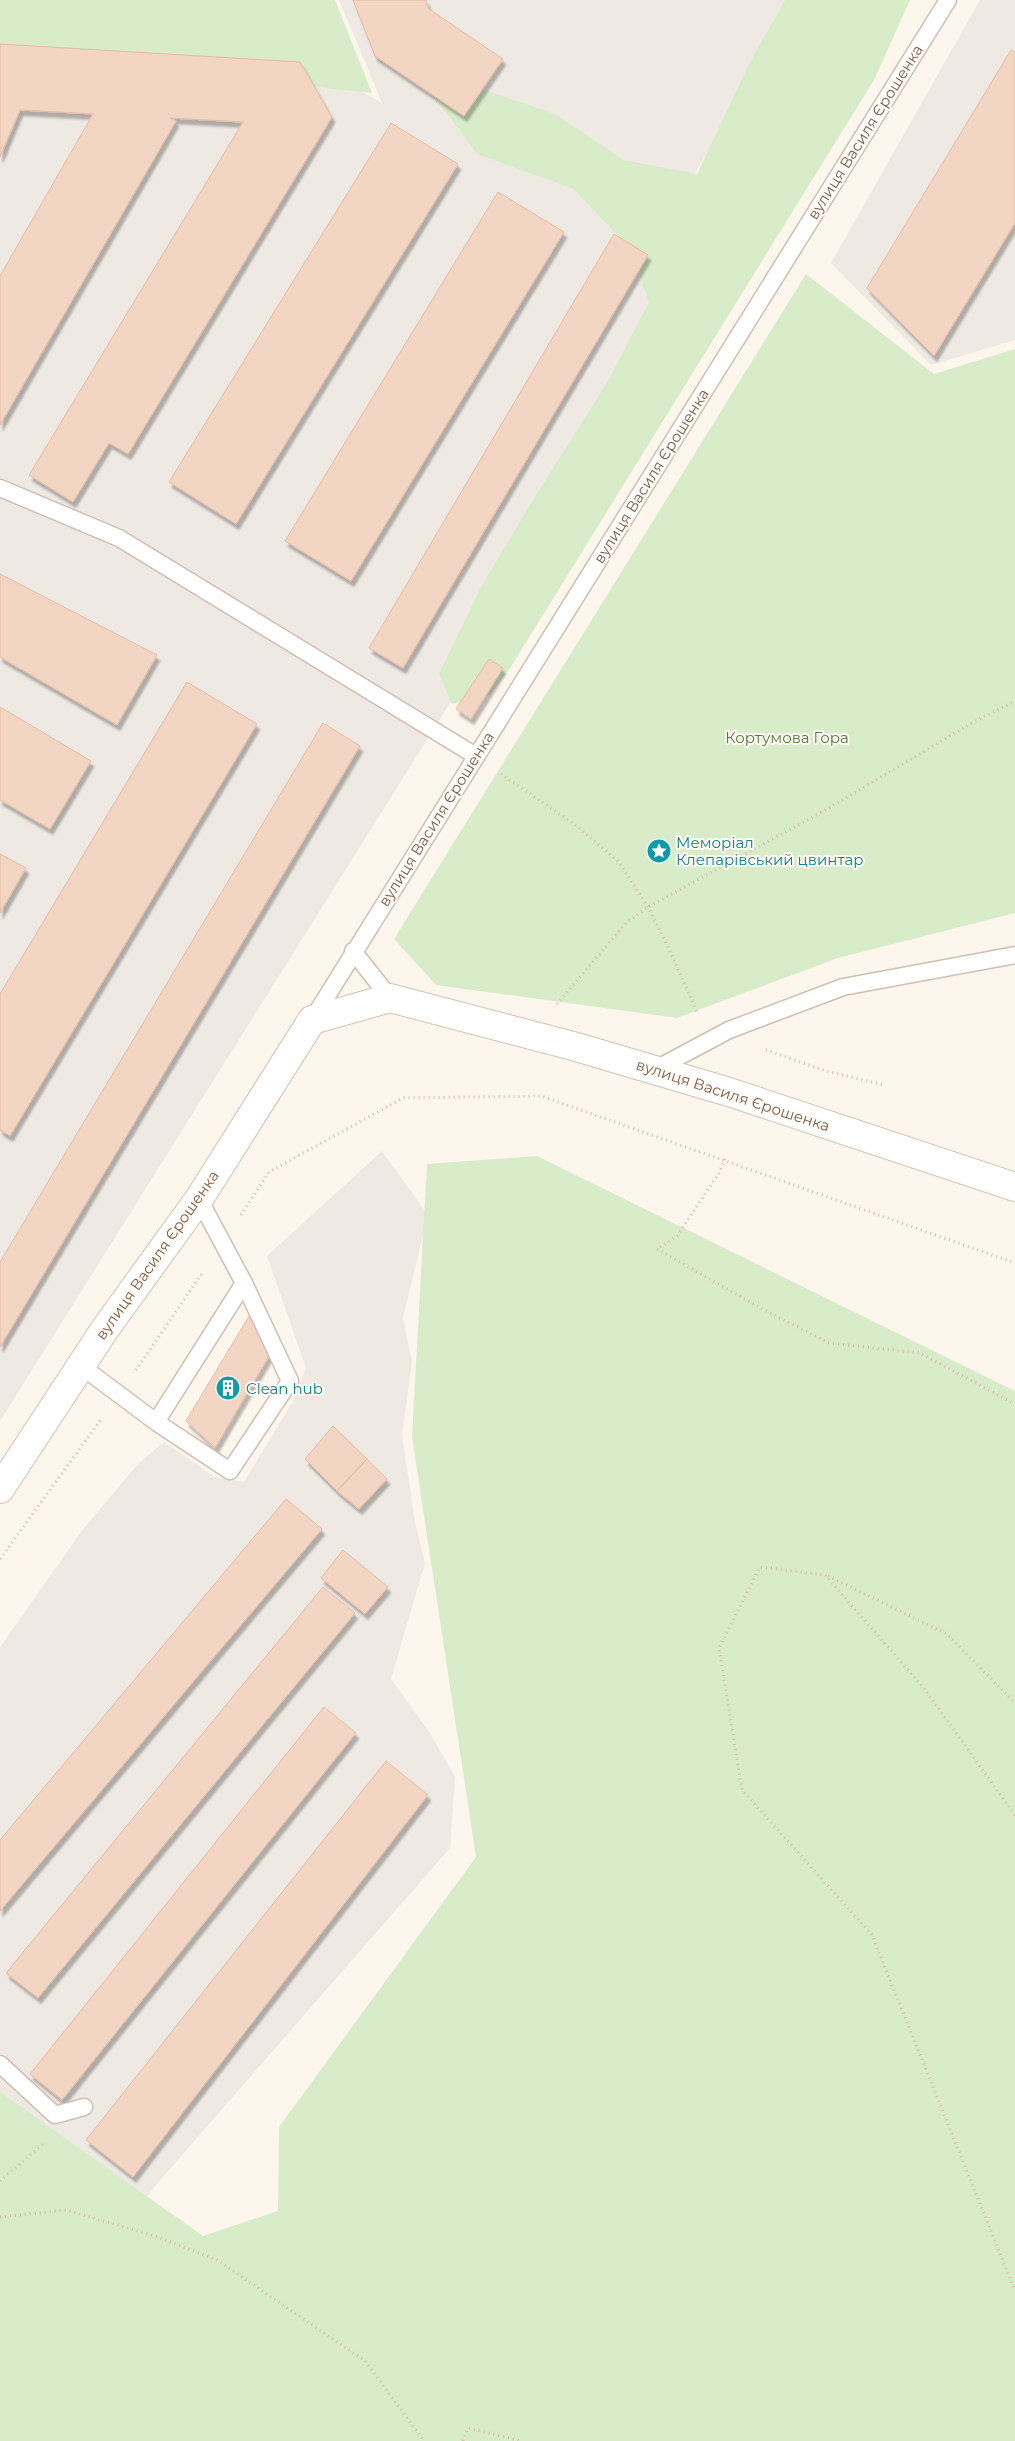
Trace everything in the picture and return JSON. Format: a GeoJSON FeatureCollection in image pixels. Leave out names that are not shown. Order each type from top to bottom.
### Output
{"type":"FeatureCollection","features":[{"type":"Feature","properties":{"kind":"main road","name":"вулиця Василя Єрошенка"},"geometry":{"type":"LineString","coordinates":[[390,998],[541,1038],[729,1092],[1015,1188]]}},
{"type":"Feature","properties":{"kind":"main road"},"geometry":{"type":"LineString","coordinates":[[312,1020],[390,998]]}},
{"type":"Feature","properties":{"kind":"main road","name":"вулиця Василя Єрошенка"},"geometry":{"type":"LineString","coordinates":[[0,1489],[81,1366],[199,1199],[312,1020]]}},
{"type":"Feature","properties":{"kind":"lane","name":"вулиця Василя Єрошенка"},"geometry":{"type":"LineString","coordinates":[[312,1020],[948,0]]}},
{"type":"Feature","properties":{"kind":"lane"},"geometry":{"type":"LineString","coordinates":[[0,488],[119,538],[476,756]]}},
{"type":"Feature","properties":{"kind":"lane"},"geometry":{"type":"LineString","coordinates":[[353,952],[390,998]]}},
{"type":"Feature","properties":{"kind":"lane"},"geometry":{"type":"LineString","coordinates":[[654,1070],[729,1030],[843,987],[1015,956]]}},
{"type":"Feature","properties":{"kind":"lane"},"geometry":{"type":"LineString","coordinates":[[81,1366],[156,1422],[230,1471],[290,1381],[244,1283],[199,1199]]}},
{"type":"Feature","properties":{"kind":"lane"},"geometry":{"type":"LineString","coordinates":[[156,1422],[244,1283]]}},
{"type":"Feature","properties":{"kind":"lane"},"geometry":{"type":"LineString","coordinates":[[0,2064],[55,2115],[84,2107]]}},
{"type":"Feature","properties":{"kind":"path"},"geometry":{"type":"LineString","coordinates":[[541,1038],[548,1016],[626,923],[648,907],[814,817],[970,724],[1015,701]]}},
{"type":"Feature","properties":{"kind":"path"},"geometry":{"type":"LineString","coordinates":[[476,756],[577,826],[619,862],[648,907],[697,1012]]}},
{"type":"Feature","properties":{"kind":"path"},"geometry":{"type":"LineString","coordinates":[[761,1048],[826,1071],[883,1085]]}},
{"type":"Feature","properties":{"kind":"path"},"geometry":{"type":"LineString","coordinates":[[0,1559],[119,1394],[269,1172],[403,1098],[541,1096],[725,1159],[1015,1263]]}},
{"type":"Feature","properties":{"kind":"path"},"geometry":{"type":"LineString","coordinates":[[725,1159],[719,1173],[677,1236],[658,1249],[764,1310],[829,1343],[920,1353],[1015,1404]]}},
{"type":"Feature","properties":{"kind":"path"},"geometry":{"type":"LineString","coordinates":[[1015,1703],[947,1634],[825,1575],[760,1567],[719,1648],[742,1790],[872,1935],[1015,2291]]}},
{"type":"Feature","properties":{"kind":"path"},"geometry":{"type":"LineString","coordinates":[[825,1575],[923,1687],[1015,1815]]}},
{"type":"Feature","properties":{"kind":"path"},"geometry":{"type":"LineString","coordinates":[[0,2217],[66,2210],[155,2236],[217,2260],[365,2361],[424,2441]]}},
{"type":"Feature","properties":{"kind":"path"},"geometry":{"type":"LineString","coordinates":[[463,2441],[468,2428],[521,2441]]}},
{"type":"Feature","properties":{"kind":"shaded area"},"geometry":{"type":"Polygon","coordinates":[[[339,0],[785,0],[760,61],[649,253],[710,288],[0,1421],[0,34],[300,56],[382,103],[339,0]]]}},
{"type":"Feature","properties":{"kind":"shaded area"},"geometry":{"type":"Polygon","coordinates":[[[980,0],[1015,0],[1015,340],[931,365],[831,263],[980,0]]]}},
{"type":"Feature","properties":{"kind":"shaded area"},"geometry":{"type":"Polygon","coordinates":[[[382,1151],[428,1215],[403,1318],[412,1362],[402,1435],[415,1522],[425,1563],[391,1679],[430,1733],[455,1777],[450,1848],[155,2186],[145,2200],[0,2111],[0,1647],[84,1528],[138,1464],[164,1442],[215,1477],[244,1482],[293,1401],[306,1368],[267,1256],[382,1151]]]}},
{"type":"Feature","properties":{"kind":"green space"},"geometry":{"type":"Polygon","coordinates":[[[0,0],[335,0],[372,93],[0,51],[0,0]]]}},
{"type":"Feature","properties":{"kind":"green space"},"geometry":{"type":"Polygon","coordinates":[[[785,0],[910,0],[874,80],[512,665],[490,695],[452,704],[439,674],[480,589],[533,500],[608,381],[649,302],[631,250],[574,189],[477,154],[430,91],[454,80],[555,114],[624,160],[697,174],[749,64],[785,0]]]}},
{"type":"Feature","properties":{"kind":"green space","name":"Кортумова Гора"},"geometry":{"type":"Polygon","coordinates":[[[806,274],[934,374],[1015,349],[1015,913],[838,958],[677,1018],[436,985],[394,939],[806,274]]]}},
{"type":"Feature","properties":{"kind":"green space"},"geometry":{"type":"Polygon","coordinates":[[[537,1156],[1015,1391],[1015,2441],[0,2441],[0,2092],[203,2236],[278,2211],[279,2127],[476,1857],[412,1437],[427,1164],[537,1156]]]}},
{"type":"Feature","properties":{"kind":"building"},"geometry":{"type":"Polygon","coordinates":[[[353,0],[426,0],[429,9],[503,59],[464,116],[375,56],[353,0]]]}},
{"type":"Feature","properties":{"kind":"building"},"geometry":{"type":"Polygon","coordinates":[[[0,44],[300,62],[332,117],[128,454],[109,443],[73,502],[29,475],[243,122],[170,118],[176,121],[0,425],[0,276],[93,114],[20,110],[0,157],[0,44]]]}},
{"type":"Feature","properties":{"kind":"building"},"geometry":{"type":"Polygon","coordinates":[[[1011,50],[1015,52],[1015,223],[934,356],[867,288],[1011,50]]]}},
{"type":"Feature","properties":{"kind":"building"},"geometry":{"type":"Polygon","coordinates":[[[391,123],[458,164],[236,524],[169,482],[391,123]]]}},
{"type":"Feature","properties":{"kind":"building"},"geometry":{"type":"Polygon","coordinates":[[[498,192],[564,232],[351,581],[285,541],[498,192]]]}},
{"type":"Feature","properties":{"kind":"building"},"geometry":{"type":"Polygon","coordinates":[[[614,234],[648,255],[403,668],[369,648],[614,234]]]}},
{"type":"Feature","properties":{"kind":"building"},"geometry":{"type":"Polygon","coordinates":[[[0,574],[157,655],[117,725],[0,657],[0,574]]]}},
{"type":"Feature","properties":{"kind":"building"},"geometry":{"type":"Polygon","coordinates":[[[489,659],[503,668],[471,719],[456,709],[489,659]]]}},
{"type":"Feature","properties":{"kind":"building"},"geometry":{"type":"Polygon","coordinates":[[[187,682],[257,724],[10,1136],[0,1130],[0,994],[187,682]]]}},
{"type":"Feature","properties":{"kind":"building"},"geometry":{"type":"Polygon","coordinates":[[[0,707],[91,761],[50,829],[0,800],[0,707]]]}},
{"type":"Feature","properties":{"kind":"building"},"geometry":{"type":"Polygon","coordinates":[[[323,723],[360,746],[0,1347],[0,1262],[323,723]]]}},
{"type":"Feature","properties":{"kind":"building"},"geometry":{"type":"Polygon","coordinates":[[[0,854],[26,868],[0,913],[0,854]]]}},
{"type":"Feature","properties":{"kind":"building","name":"Clean hub"},"geometry":{"type":"Polygon","coordinates":[[[251,1313],[269,1356],[215,1448],[186,1421],[251,1313]]]}},
{"type":"Feature","properties":{"kind":"building"},"geometry":{"type":"Polygon","coordinates":[[[333,1426],[367,1459],[337,1491],[305,1459],[333,1426]]]}},
{"type":"Feature","properties":{"kind":"building"},"geometry":{"type":"Polygon","coordinates":[[[367,1459],[387,1479],[359,1509],[337,1491],[367,1459]]]}},
{"type":"Feature","properties":{"kind":"building"},"geometry":{"type":"Polygon","coordinates":[[[286,1499],[322,1529],[0,1911],[0,1840],[286,1499]]]}},
{"type":"Feature","properties":{"kind":"building"},"geometry":{"type":"Polygon","coordinates":[[[343,1550],[388,1587],[365,1614],[321,1578],[343,1550]]]}},
{"type":"Feature","properties":{"kind":"building"},"geometry":{"type":"Polygon","coordinates":[[[323,1587],[355,1613],[38,1998],[6,1973],[323,1587]]]}},
{"type":"Feature","properties":{"kind":"building"},"geometry":{"type":"Polygon","coordinates":[[[324,1707],[356,1733],[62,2100],[30,2074],[324,1707]]]}},
{"type":"Feature","properties":{"kind":"building"},"geometry":{"type":"Polygon","coordinates":[[[386,1761],[428,1795],[133,2177],[86,2140],[386,1761]]]}},
{"type":"Feature","properties":{"kind":"place","name":"Меморіал Клепарівський цвинтар"},"geometry":{"type":"Point","coordinates":[659,851]}},
{"type":"Feature","properties":{"kind":"place","name":"Clean hub"},"geometry":{"type":"Point","coordinates":[228,1388]}}]}
